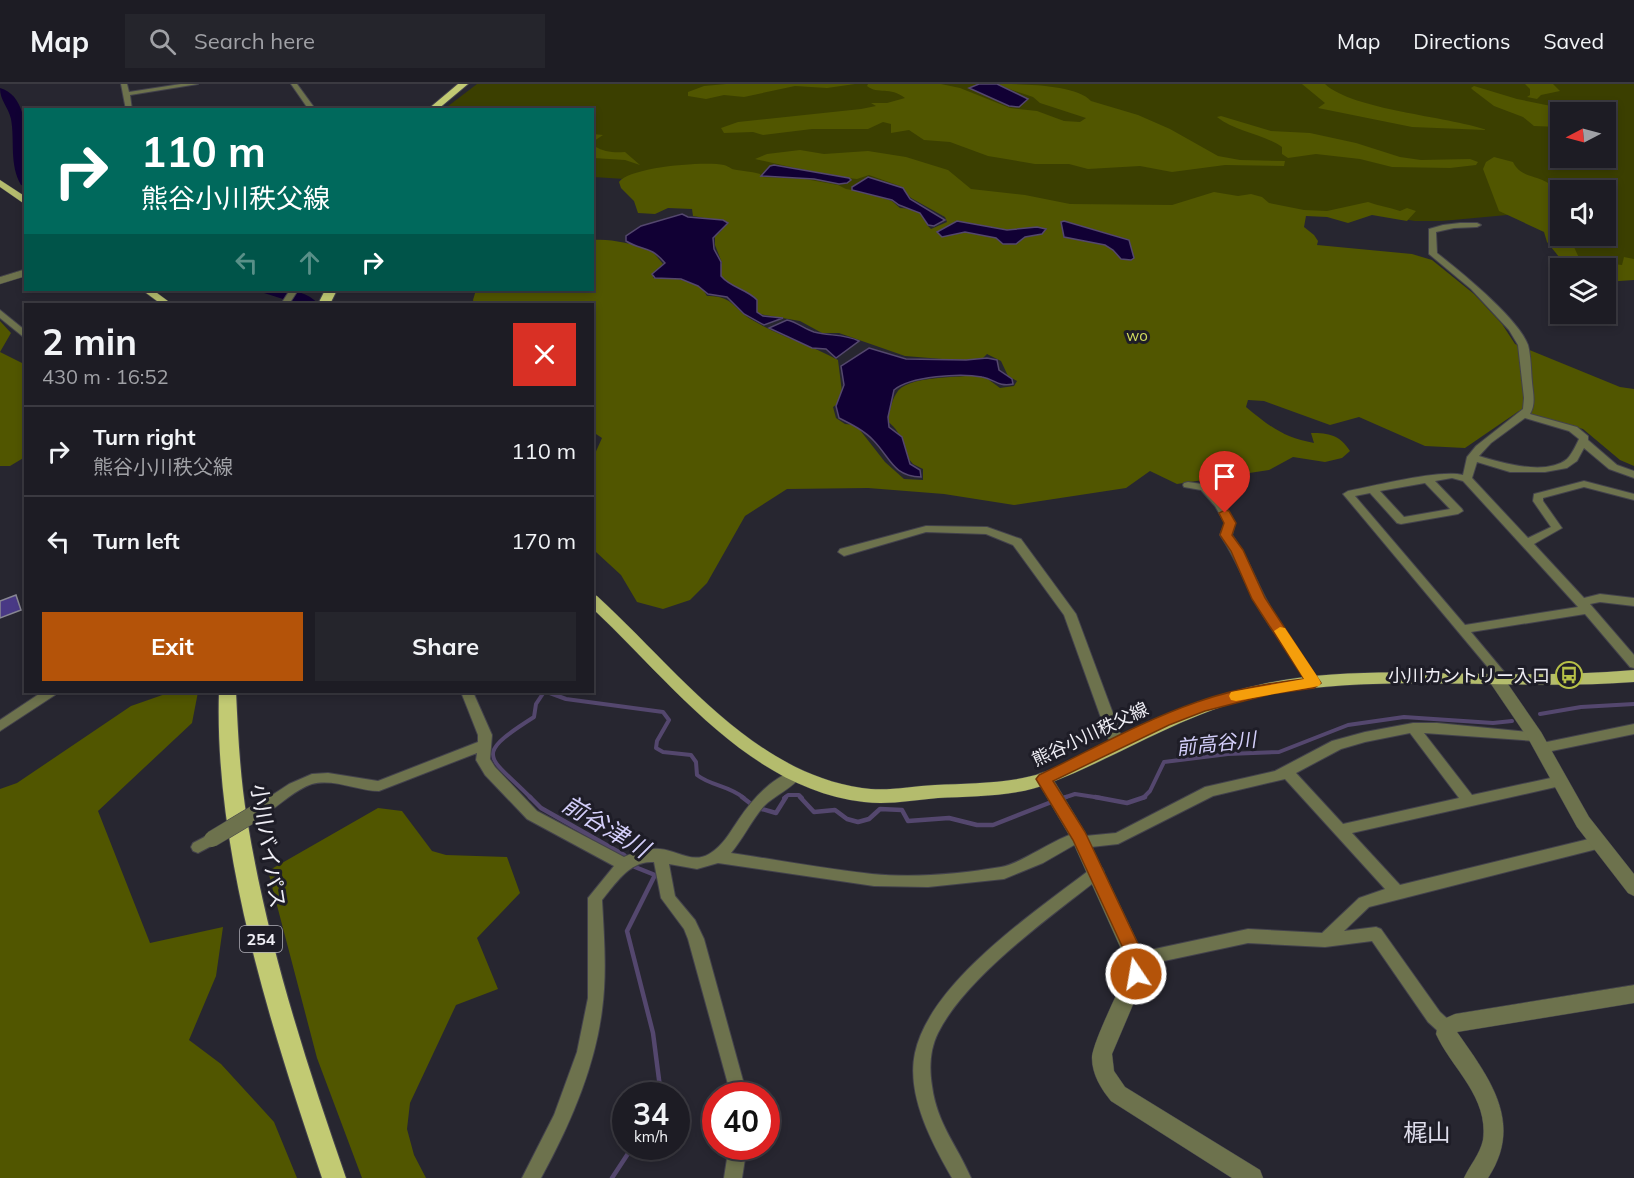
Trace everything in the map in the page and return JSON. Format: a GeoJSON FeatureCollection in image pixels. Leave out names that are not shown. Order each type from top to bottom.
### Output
{"type":"FeatureCollection","features":[{"type":"Feature","properties":{"kind":"highway"},"geometry":{"type":"LineString","coordinates":[[434,108],[464,84]]}},
{"type":"Feature","properties":{"kind":"highway","name":"小川バイパス"},"geometry":{"type":"LineString","coordinates":[[227,693],[239,828],[250,892],[265,958],[288,1037],[334,1178]]}},
{"type":"Feature","properties":{"kind":"main road"},"geometry":{"type":"LineString","coordinates":[[0,183],[24,201]]}},
{"type":"Feature","properties":{"kind":"main road"},"geometry":{"type":"LineString","coordinates":[[148,291],[166,303]]}},
{"type":"Feature","properties":{"kind":"main road","name":"熊谷小川秩父線"},"geometry":{"type":"LineString","coordinates":[[594,601],[745,744],[768,761],[795,776],[842,791],[882,795],[1002,787],[1044,779],[1117,743],[1201,706],[1271,688],[1342,680],[1564,681],[1634,676]]}},
{"type":"Feature","properties":{"kind":"street"},"geometry":{"type":"LineString","coordinates":[[124,84],[129,108]]}},
{"type":"Feature","properties":{"kind":"street"},"geometry":{"type":"LineString","coordinates":[[126,94],[195,84]]}},
{"type":"Feature","properties":{"kind":"street"},"geometry":{"type":"LineString","coordinates":[[294,84],[312,108]]}},
{"type":"Feature","properties":{"kind":"street"},"geometry":{"type":"LineString","coordinates":[[1467,479],[1468,466],[1472,457],[1485,443],[1524,415],[1528,409],[1529,398],[1523,345],[1513,329],[1474,287],[1433,254],[1432,231],[1453,225],[1477,225]]}},
{"type":"Feature","properties":{"kind":"street"},"geometry":{"type":"LineString","coordinates":[[0,280],[24,273]]}},
{"type":"Feature","properties":{"kind":"street"},"geometry":{"type":"LineString","coordinates":[[0,313],[24,334]]}},
{"type":"Feature","properties":{"kind":"street"},"geometry":{"type":"LineString","coordinates":[[1524,415],[1573,429],[1584,438],[1583,441],[1613,467],[1634,476]]}},
{"type":"Feature","properties":{"kind":"street"},"geometry":{"type":"LineString","coordinates":[[1472,457],[1510,470],[1545,469],[1563,466],[1573,459],[1583,441]]}},
{"type":"Feature","properties":{"kind":"street"},"geometry":{"type":"LineString","coordinates":[[1634,664],[1585,605],[1467,479],[1452,475],[1348,494],[1463,629],[1501,680],[1597,843],[1634,888]]}},
{"type":"Feature","properties":{"kind":"street"},"geometry":{"type":"LineString","coordinates":[[1372,489],[1401,521],[1458,511],[1427,479]]}},
{"type":"Feature","properties":{"kind":"street"},"geometry":{"type":"LineString","coordinates":[[1188,484],[1204,487],[1225,513],[1230,523],[1226,535],[1237,550],[1259,599],[1314,683]]}},
{"type":"Feature","properties":{"kind":"street"},"geometry":{"type":"LineString","coordinates":[[1527,543],[1557,528],[1538,501],[1538,496],[1584,484],[1634,497]]}},
{"type":"Feature","properties":{"kind":"street"},"geometry":{"type":"LineString","coordinates":[[844,552],[926,529],[987,531],[1017,542],[1070,614],[1117,743]]}},
{"type":"Feature","properties":{"kind":"street"},"geometry":{"type":"LineString","coordinates":[[1463,629],[1585,605],[1600,598],[1634,602]]}},
{"type":"Feature","properties":{"kind":"street"},"geometry":{"type":"LineString","coordinates":[[0,726],[50,693]]}},
{"type":"Feature","properties":{"kind":"street"},"geometry":{"type":"LineString","coordinates":[[467,693],[485,735],[483,760],[490,771],[532,815],[624,864]]}},
{"type":"Feature","properties":{"kind":"street"},"geometry":{"type":"LineString","coordinates":[[716,857],[874,879],[928,881],[1004,873],[1029,863],[1063,843],[1081,839],[1118,838],[1210,791],[1278,776],[1337,745],[1413,728],[1437,728],[1539,742],[1634,729]]}},
{"type":"Feature","properties":{"kind":"street"},"geometry":{"type":"LineString","coordinates":[[1413,728],[1470,802]]}},
{"type":"Feature","properties":{"kind":"street"},"geometry":{"type":"LineString","coordinates":[[198,847],[310,779],[320,778],[366,787],[379,786],[484,745]]}},
{"type":"Feature","properties":{"kind":"street"},"geometry":{"type":"LineString","coordinates":[[1287,772],[1397,892]]}},
{"type":"Feature","properties":{"kind":"street"},"geometry":{"type":"LineString","coordinates":[[531,1178],[547,1150],[587,1041],[594,1012],[597,963],[595,898],[624,864],[633,858],[645,854],[660,855],[698,864],[716,857],[736,838],[749,814],[773,789],[795,776]]}},
{"type":"Feature","properties":{"kind":"street"},"geometry":{"type":"LineString","coordinates":[[1044,779],[1081,839],[1136,960],[1136,974],[1102,1054],[1101,1067],[1107,1081],[1118,1094],[1252,1178]]}},
{"type":"Feature","properties":{"kind":"street"},"geometry":{"type":"LineString","coordinates":[[1340,830],[1560,781]]}},
{"type":"Feature","properties":{"kind":"street"},"geometry":{"type":"LineString","coordinates":[[1325,939],[1364,902],[1597,843]]}},
{"type":"Feature","properties":{"kind":"street"},"geometry":{"type":"LineString","coordinates":[[660,855],[668,898],[690,925],[696,939],[735,1082]]}},
{"type":"Feature","properties":{"kind":"street"},"geometry":{"type":"LineString","coordinates":[[962,1178],[933,1122],[927,1105],[923,1053],[930,1028],[947,1001],[972,975],[1096,872]]}},
{"type":"Feature","properties":{"kind":"street"},"geometry":{"type":"LineString","coordinates":[[1136,960],[1248,936],[1325,939],[1376,934],[1434,1017],[1446,1028],[1446,1034],[1483,1089],[1491,1106],[1495,1126],[1488,1159],[1475,1178]]}},
{"type":"Feature","properties":{"kind":"street"},"geometry":{"type":"LineString","coordinates":[[1446,1028],[1455,1023],[1634,994]]}},
{"type":"Feature","properties":{"kind":"street"},"geometry":{"type":"LineString","coordinates":[[733,1178],[736,1160]]}},
{"type":"Feature","properties":{"kind":"shaded area"},"geometry":{"type":"Polygon","coordinates":[[[477,84],[1634,84],[1634,269],[1616,266],[1616,258],[1575,258],[1565,246],[1616,246],[1616,180],[1550,180],[1550,226],[1539,212],[1442,221],[1415,221],[1370,214],[1072,207],[594,177],[594,108],[446,108],[477,84]]]}},
{"type":"Feature","properties":{"kind":"shaded area"},"geometry":{"type":"Polygon","coordinates":[[[979,84],[997,84],[1028,99],[1019,107],[1009,106],[969,88],[979,84]]]}},
{"type":"Feature","properties":{"kind":"shaded area"},"geometry":{"type":"Polygon","coordinates":[[[770,166],[851,180],[839,184],[814,179],[761,176],[770,166]]]}},
{"type":"Feature","properties":{"kind":"shaded area"},"geometry":{"type":"Polygon","coordinates":[[[868,177],[903,188],[910,199],[945,220],[934,226],[928,225],[920,213],[892,200],[852,190],[852,187],[868,177]]]}},
{"type":"Feature","properties":{"kind":"shaded area"},"geometry":{"type":"Polygon","coordinates":[[[682,214],[688,217],[723,220],[728,223],[713,238],[714,249],[721,262],[721,276],[757,300],[757,312],[763,316],[783,318],[764,325],[744,314],[727,297],[708,294],[698,286],[681,279],[655,278],[652,274],[665,263],[655,253],[626,241],[626,236],[641,226],[682,214]]]}},
{"type":"Feature","properties":{"kind":"shaded area"},"geometry":{"type":"Polygon","coordinates":[[[957,221],[1007,230],[1037,227],[1046,229],[1042,234],[1025,237],[1016,244],[1003,244],[996,238],[965,232],[942,237],[937,232],[957,221]]]}},
{"type":"Feature","properties":{"kind":"shaded area"},"geometry":{"type":"Polygon","coordinates":[[[1061,222],[1129,240],[1134,258],[1121,259],[1105,245],[1064,237],[1061,222]]]}},
{"type":"Feature","properties":{"kind":"shaded area"},"geometry":{"type":"Polygon","coordinates":[[[787,320],[814,332],[859,341],[836,358],[826,349],[812,348],[769,328],[787,320]]]}},
{"type":"Feature","properties":{"kind":"shaded area"},"geometry":{"type":"Polygon","coordinates":[[[869,348],[906,359],[987,358],[997,360],[999,370],[1012,379],[1013,384],[1000,384],[982,377],[962,375],[923,379],[902,385],[894,390],[888,417],[889,427],[902,437],[910,464],[920,470],[921,477],[912,476],[898,470],[866,434],[839,418],[836,406],[844,385],[841,366],[869,348]]]}},
{"type":"Feature","properties":{"kind":"green space"},"geometry":{"type":"Polygon","coordinates":[[[855,84],[827,88],[795,86],[744,97],[724,95],[706,99],[688,96],[688,92],[704,86],[855,84]]]}},
{"type":"Feature","properties":{"kind":"green space"},"geometry":{"type":"Polygon","coordinates":[[[868,84],[941,84],[960,88],[1010,108],[1037,111],[1064,121],[1080,122],[1086,118],[1040,103],[1033,97],[994,84],[1061,88],[1084,95],[1091,101],[1138,115],[1170,129],[1218,156],[1240,160],[1285,161],[1284,166],[1225,165],[1172,172],[1140,166],[1088,169],[1069,164],[1035,164],[988,156],[950,142],[924,140],[909,130],[891,133],[891,124],[883,122],[868,129],[812,129],[763,135],[753,132],[724,133],[721,128],[738,122],[861,109],[876,106],[871,103],[887,103],[905,98],[894,92],[871,89],[867,86],[868,84]]]}},
{"type":"Feature","properties":{"kind":"green space"},"geometry":{"type":"Polygon","coordinates":[[[1302,84],[1325,84],[1338,93],[1356,100],[1487,130],[1412,127],[1318,108],[1325,103],[1302,84]]]}},
{"type":"Feature","properties":{"kind":"green space"},"geometry":{"type":"Polygon","coordinates":[[[1525,84],[1553,84],[1560,91],[1541,95],[1537,99],[1527,97],[1530,95],[1530,89],[1525,84]]]}},
{"type":"Feature","properties":{"kind":"green space"},"geometry":{"type":"Polygon","coordinates":[[[1474,86],[1550,106],[1548,110],[1550,111],[1550,127],[1534,126],[1523,117],[1494,106],[1471,88],[1474,86]]]}},
{"type":"Feature","properties":{"kind":"green space"},"geometry":{"type":"Polygon","coordinates":[[[1221,116],[1271,131],[1310,133],[1356,143],[1400,157],[1421,160],[1470,159],[1478,162],[1476,165],[1450,168],[1392,167],[1360,159],[1316,154],[1288,158],[1282,154],[1282,147],[1232,126],[1217,117],[1221,116]]]}},
{"type":"Feature","properties":{"kind":"green space"},"geometry":{"type":"Polygon","coordinates":[[[594,134],[603,135],[594,141],[594,134]]]}},
{"type":"Feature","properties":{"kind":"green space"},"geometry":{"type":"Polygon","coordinates":[[[594,146],[609,152],[625,152],[640,165],[625,160],[594,158],[594,146]]]}},
{"type":"Feature","properties":{"kind":"green space","name":"wo"},"geometry":{"type":"Polygon","coordinates":[[[800,150],[824,154],[868,151],[906,157],[948,170],[971,189],[1025,195],[1070,204],[1172,205],[1214,192],[1238,196],[1251,194],[1262,197],[1269,203],[1304,210],[1327,211],[1368,202],[1400,211],[1407,208],[1416,211],[1407,221],[1372,215],[1348,223],[1327,217],[1306,216],[1304,227],[1314,235],[1318,241],[1317,245],[1412,254],[1432,260],[1474,294],[1502,324],[1515,344],[1620,387],[1634,389],[1634,466],[1620,460],[1583,429],[1519,411],[1465,448],[1425,446],[1359,417],[1330,425],[1264,401],[1248,400],[1246,407],[1285,434],[1314,443],[1311,433],[1329,434],[1342,441],[1350,451],[1342,458],[1325,462],[1293,457],[1269,470],[1177,484],[1150,471],[1126,488],[1014,505],[944,494],[868,488],[787,489],[745,516],[707,583],[690,600],[663,609],[637,602],[621,575],[596,552],[594,456],[602,438],[594,433],[594,303],[474,303],[476,291],[594,291],[594,240],[648,246],[663,264],[653,278],[672,277],[701,286],[707,296],[716,296],[728,301],[747,317],[764,327],[838,360],[843,400],[833,407],[836,418],[845,424],[856,425],[885,462],[904,479],[923,480],[923,469],[913,464],[901,450],[898,433],[887,421],[894,397],[902,388],[921,380],[981,374],[1000,388],[1014,386],[1017,381],[1008,376],[1001,361],[987,354],[979,362],[905,356],[839,333],[822,333],[800,321],[754,313],[754,298],[728,284],[717,271],[722,263],[715,245],[715,236],[727,222],[693,216],[692,209],[668,208],[655,214],[638,213],[634,201],[621,188],[619,182],[637,172],[668,166],[724,165],[732,169],[760,174],[762,177],[805,179],[868,193],[892,201],[900,208],[914,209],[926,216],[927,225],[931,229],[947,222],[945,217],[911,198],[900,186],[869,175],[857,179],[830,176],[755,159],[767,154],[800,150]]]}},
{"type":"Feature","properties":{"kind":"green space"},"geometry":{"type":"Polygon","coordinates":[[[1494,157],[1513,162],[1524,173],[1550,184],[1550,246],[1544,232],[1499,211],[1483,169],[1486,162],[1494,157]]]}},
{"type":"Feature","properties":{"kind":"green space"},"geometry":{"type":"Polygon","coordinates":[[[1550,246],[1576,246],[1574,247],[1579,258],[1560,258],[1550,246]]]}},
{"type":"Feature","properties":{"kind":"green space"},"geometry":{"type":"Polygon","coordinates":[[[1624,257],[1634,259],[1634,280],[1616,281],[1616,264],[1622,265],[1624,257]]]}},
{"type":"Feature","properties":{"kind":"green space"},"geometry":{"type":"Polygon","coordinates":[[[0,321],[11,333],[0,352],[0,321]]]}},
{"type":"Feature","properties":{"kind":"green space"},"geometry":{"type":"Polygon","coordinates":[[[0,352],[24,364],[24,458],[10,466],[0,466],[0,352]]]}},
{"type":"Feature","properties":{"kind":"green space"},"geometry":{"type":"Polygon","coordinates":[[[168,693],[198,693],[192,723],[98,811],[150,943],[223,927],[216,976],[189,1040],[221,1064],[274,1122],[297,1178],[0,1178],[0,789],[17,783],[131,706],[168,693]]]}},
{"type":"Feature","properties":{"kind":"green space"},"geometry":{"type":"Polygon","coordinates":[[[378,808],[402,811],[432,851],[446,855],[507,857],[520,893],[477,938],[498,989],[456,1005],[410,1103],[407,1129],[414,1155],[426,1178],[362,1178],[317,1058],[268,871],[378,808]]]}},
{"type":"Feature","properties":{"kind":"building"},"geometry":{"type":"Polygon","coordinates":[[[16,595],[21,610],[0,618],[0,601],[16,595]]]}},
{"type":"Feature","properties":{"kind":"waterway"},"geometry":{"type":"LineString","coordinates":[[0,92],[10,100],[15,110],[24,176]]}},
{"type":"Feature","properties":{"kind":"waterway"},"geometry":{"type":"LineString","coordinates":[[274,291],[297,297],[308,303]]}},
{"type":"Feature","properties":{"kind":"waterway","name":"前谷津川"},"geometry":{"type":"LineString","coordinates":[[531,798],[505,773],[493,756],[494,749],[501,740],[534,717],[536,704],[543,693]]}},
{"type":"Feature","properties":{"kind":"waterway","name":"前高谷川"},"geometry":{"type":"LineString","coordinates":[[550,693],[566,699],[663,712],[669,720],[657,741],[656,748],[663,752],[691,755],[696,762],[697,775],[732,790],[744,798]]}},
{"type":"Feature","properties":{"kind":"waterway"},"geometry":{"type":"LineString","coordinates":[[1540,714],[1581,707],[1634,704]]}},
{"type":"Feature","properties":{"kind":"waterway","name":"前高谷川"},"geometry":{"type":"LineString","coordinates":[[1144,798],[1150,791],[1164,762],[1228,754],[1279,752],[1348,725],[1404,717],[1493,723],[1512,721]]}},
{"type":"Feature","properties":{"kind":"waterway","name":"前高谷川"},"geometry":{"type":"LineString","coordinates":[[1066,797],[1075,794],[1097,797]]}},
{"type":"Feature","properties":{"kind":"waterway","name":"前高谷川"},"geometry":{"type":"LineString","coordinates":[[784,798],[788,795],[799,795],[802,798]]}},
{"type":"Feature","properties":{"kind":"waterway","name":"前高谷川"},"geometry":{"type":"LineString","coordinates":[[742,797],[755,807],[776,813],[786,797]]}},
{"type":"Feature","properties":{"kind":"waterway","name":"前高谷川"},"geometry":{"type":"LineString","coordinates":[[800,797],[814,812],[835,810],[847,819],[858,822],[869,819],[880,809],[902,810],[908,821],[949,818],[977,825],[993,825],[1054,801]]}},
{"type":"Feature","properties":{"kind":"waterway","name":"前高谷川"},"geometry":{"type":"LineString","coordinates":[[1061,799],[1066,797]]}},
{"type":"Feature","properties":{"kind":"waterway","name":"前高谷川"},"geometry":{"type":"LineString","coordinates":[[1097,797],[1127,803],[1144,798]]}},
{"type":"Feature","properties":{"kind":"waterway","name":"前谷津川"},"geometry":{"type":"LineString","coordinates":[[531,798],[541,808],[624,855],[635,867],[655,875],[627,931],[653,1033],[659,1082]]}},
{"type":"Feature","properties":{"kind":"waterway","name":"前谷津川"},"geometry":{"type":"LineString","coordinates":[[612,1178],[624,1160]]}},
{"type":"Feature","properties":{"kind":"slow traffic"},"geometry":{"type":"LineString","coordinates":[[1236,696],[1271,688],[1314,683],[1293,647],[1280,631]]}},
{"type":"Feature","properties":{"kind":"place","name":"小川カントリー入口"},"geometry":{"type":"Point","coordinates":[1569,675]}},
{"type":"Feature","properties":{"kind":"district","name":"梶山"},"geometry":{"type":"Point","coordinates":[1427,1132]}},
{"type":"Feature","properties":{"kind":"route"},"geometry":{"type":"LineString","coordinates":[[1136,974],[1136,960],[1096,872],[1079,837],[1044,779],[1164,721],[1201,706],[1271,688],[1314,683],[1293,647],[1259,599],[1237,550],[1226,535],[1230,523],[1225,513]]}}]}
